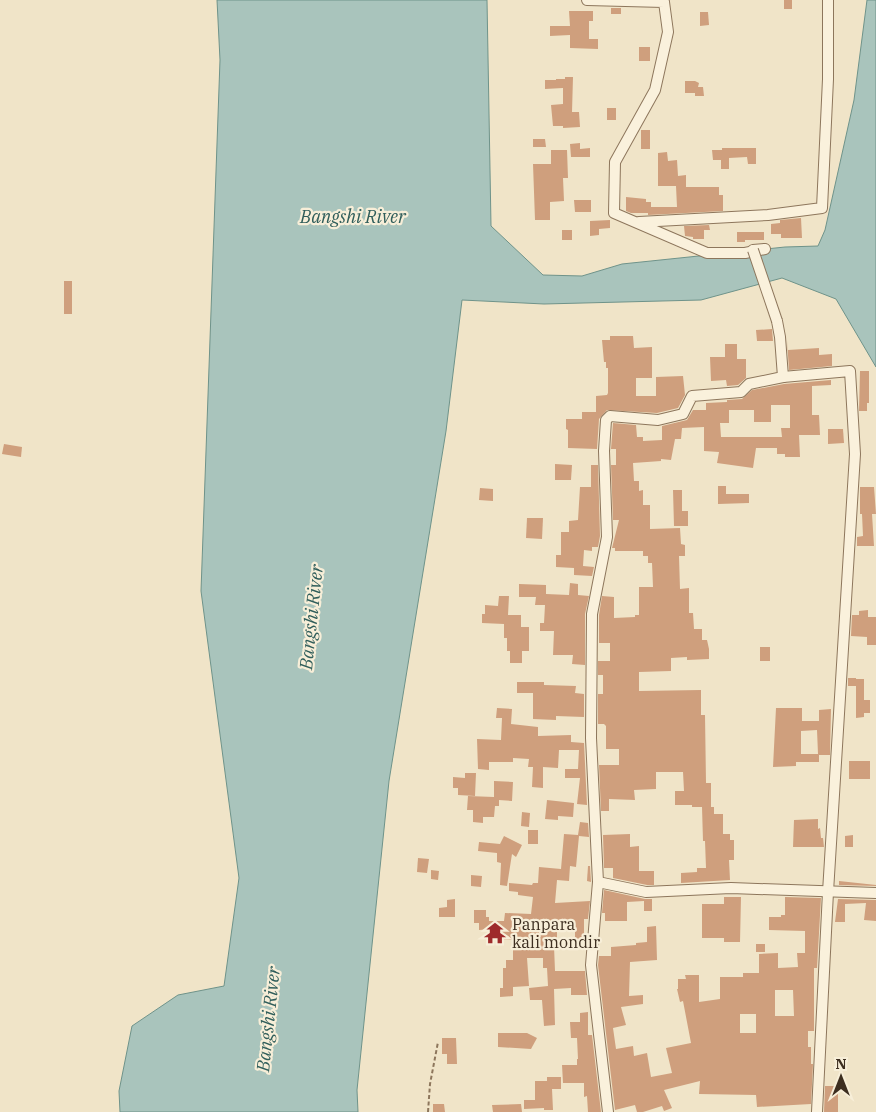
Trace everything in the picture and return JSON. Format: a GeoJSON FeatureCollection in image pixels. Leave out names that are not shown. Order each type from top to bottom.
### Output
{"type":"FeatureCollection","features":[{"type":"Feature","properties":{"kind":"street"},"geometry":{"type":"LineString","coordinates":[[587,0],[664,2],[668,32],[654,90],[615,162],[614,213],[707,253],[745,253],[765,249],[753,250],[777,321],[783,376]]}},
{"type":"Feature","properties":{"kind":"street"},"geometry":{"type":"LineString","coordinates":[[638,222],[768,215],[822,208],[828,79],[828,0]]}},
{"type":"Feature","properties":{"kind":"street"},"geometry":{"type":"LineString","coordinates":[[608,1112],[591,965],[598,882],[591,738],[592,614],[607,537],[604,451],[606,420],[610,416],[658,420],[683,414],[692,396],[741,392],[749,384],[783,376],[850,371],[855,454],[828,892],[817,1112]]}},
{"type":"Feature","properties":{"kind":"street"},"geometry":{"type":"LineString","coordinates":[[598,882],[646,892],[731,888],[876,893]]}},
{"type":"Feature","properties":{"kind":"path"},"geometry":{"type":"LineString","coordinates":[[428,1112],[430,1084],[438,1042]]}},
{"type":"Feature","properties":{"kind":"water","name":"Bangshi River"},"geometry":{"type":"Polygon","coordinates":[[[217,0],[487,0],[491,226],[543,275],[582,276],[622,264],[785,247],[818,246],[825,230],[854,100],[867,0],[876,0],[876,367],[836,299],[782,278],[701,300],[544,304],[462,300],[446,431],[389,781],[357,1090],[358,1112],[120,1112],[119,1091],[132,1026],[178,995],[224,986],[239,878],[201,591],[220,60],[217,0]]]}},
{"type":"Feature","properties":{"kind":"building"},"geometry":{"type":"Polygon","coordinates":[[[784,0],[792,0],[792,9],[784,9],[784,0]]]}},
{"type":"Feature","properties":{"kind":"building"},"geometry":{"type":"Polygon","coordinates":[[[611,8],[621,8],[621,14],[611,14],[611,8]]]}},
{"type":"Feature","properties":{"kind":"building"},"geometry":{"type":"Polygon","coordinates":[[[569,11],[593,11],[593,21],[589,21],[589,39],[598,39],[598,49],[570,48],[570,35],[550,36],[550,26],[570,26],[569,11]]]}},
{"type":"Feature","properties":{"kind":"building"},"geometry":{"type":"Polygon","coordinates":[[[700,12],[708,12],[709,25],[700,26],[700,12]]]}},
{"type":"Feature","properties":{"kind":"building"},"geometry":{"type":"Polygon","coordinates":[[[639,47],[650,47],[650,61],[639,61],[639,47]]]}},
{"type":"Feature","properties":{"kind":"building"},"geometry":{"type":"Polygon","coordinates":[[[565,77],[573,77],[572,112],[579,112],[580,127],[563,128],[563,126],[553,126],[551,105],[563,104],[563,88],[545,89],[545,80],[565,79],[565,77]]]}},
{"type":"Feature","properties":{"kind":"building"},"geometry":{"type":"Polygon","coordinates":[[[685,81],[699,83],[698,87],[703,87],[704,96],[695,96],[695,93],[685,93],[685,81]]]}},
{"type":"Feature","properties":{"kind":"building"},"geometry":{"type":"Polygon","coordinates":[[[607,108],[616,108],[616,120],[607,120],[607,108]]]}},
{"type":"Feature","properties":{"kind":"building"},"geometry":{"type":"Polygon","coordinates":[[[641,130],[650,130],[650,149],[641,149],[641,130]]]}},
{"type":"Feature","properties":{"kind":"building"},"geometry":{"type":"Polygon","coordinates":[[[533,139],[545,139],[546,147],[533,147],[533,139]]]}},
{"type":"Feature","properties":{"kind":"building"},"geometry":{"type":"Polygon","coordinates":[[[580,143],[580,149],[590,148],[590,157],[571,157],[570,144],[580,143]]]}},
{"type":"Feature","properties":{"kind":"building"},"geometry":{"type":"Polygon","coordinates":[[[722,148],[756,148],[756,164],[748,164],[747,157],[729,158],[729,169],[721,169],[721,160],[713,160],[712,150],[722,150],[722,148]]]}},
{"type":"Feature","properties":{"kind":"building"},"geometry":{"type":"Polygon","coordinates":[[[551,150],[567,150],[568,178],[563,178],[564,201],[550,202],[550,220],[535,220],[533,164],[551,164],[551,150]]]}},
{"type":"Feature","properties":{"kind":"building"},"geometry":{"type":"Polygon","coordinates":[[[667,152],[668,161],[677,160],[678,176],[686,175],[686,187],[719,187],[719,195],[723,195],[723,211],[648,215],[648,213],[631,213],[626,211],[626,197],[646,199],[646,202],[651,202],[651,207],[677,207],[676,186],[658,186],[658,153],[667,152]]]}},
{"type":"Feature","properties":{"kind":"building"},"geometry":{"type":"Polygon","coordinates":[[[574,200],[591,200],[591,212],[575,212],[574,200]]]}},
{"type":"Feature","properties":{"kind":"building"},"geometry":{"type":"Polygon","coordinates":[[[801,218],[802,238],[781,238],[781,234],[771,234],[771,224],[780,223],[780,220],[801,218]]]}},
{"type":"Feature","properties":{"kind":"building"},"geometry":{"type":"Polygon","coordinates":[[[610,220],[610,228],[599,229],[599,235],[590,236],[590,221],[610,220]]]}},
{"type":"Feature","properties":{"kind":"building"},"geometry":{"type":"Polygon","coordinates":[[[709,225],[710,230],[704,230],[704,239],[693,239],[693,237],[685,236],[684,226],[709,225]]]}},
{"type":"Feature","properties":{"kind":"building"},"geometry":{"type":"Polygon","coordinates":[[[562,230],[572,230],[572,240],[562,240],[562,230]]]}},
{"type":"Feature","properties":{"kind":"building"},"geometry":{"type":"Polygon","coordinates":[[[737,232],[764,232],[764,240],[737,242],[737,232]]]}},
{"type":"Feature","properties":{"kind":"building"},"geometry":{"type":"Polygon","coordinates":[[[64,281],[72,281],[72,314],[64,314],[64,281]]]}},
{"type":"Feature","properties":{"kind":"building"},"geometry":{"type":"Polygon","coordinates":[[[772,329],[773,341],[757,341],[756,330],[772,329]]]}},
{"type":"Feature","properties":{"kind":"building"},"geometry":{"type":"Polygon","coordinates":[[[610,336],[633,336],[634,348],[652,347],[652,378],[636,378],[636,396],[656,396],[656,377],[683,376],[685,395],[678,408],[657,413],[607,410],[599,419],[597,449],[568,448],[566,419],[582,419],[582,412],[596,412],[596,396],[607,395],[608,393],[608,368],[606,368],[606,362],[604,362],[602,340],[610,340],[610,336]]]}},
{"type":"Feature","properties":{"kind":"building"},"geometry":{"type":"Polygon","coordinates":[[[787,340],[788,350],[819,348],[819,355],[832,354],[832,366],[789,370],[787,340]]]}},
{"type":"Feature","properties":{"kind":"building"},"geometry":{"type":"Polygon","coordinates":[[[725,344],[737,344],[737,359],[746,359],[746,378],[738,385],[727,386],[726,380],[711,381],[710,357],[725,357],[725,344]]]}},
{"type":"Feature","properties":{"kind":"building"},"geometry":{"type":"Polygon","coordinates":[[[860,371],[869,371],[869,403],[867,403],[867,411],[859,411],[860,371]]]}},
{"type":"Feature","properties":{"kind":"building"},"geometry":{"type":"Polygon","coordinates":[[[831,380],[831,385],[812,386],[812,415],[819,415],[820,435],[799,435],[800,457],[785,457],[785,454],[777,454],[777,448],[756,448],[753,468],[717,463],[719,452],[704,451],[704,427],[682,428],[681,439],[675,439],[671,460],[661,459],[661,461],[633,463],[634,481],[639,481],[639,491],[643,490],[643,505],[650,505],[650,529],[680,528],[681,544],[685,545],[685,556],[679,556],[680,589],[689,588],[689,613],[693,613],[694,629],[702,629],[702,640],[707,640],[709,649],[709,659],[687,660],[687,657],[671,658],[671,671],[639,672],[639,691],[701,690],[701,715],[705,715],[706,783],[711,783],[711,807],[714,807],[714,814],[723,814],[723,834],[730,834],[730,840],[734,840],[734,860],[729,860],[730,880],[681,883],[681,873],[697,872],[697,868],[706,868],[702,807],[675,805],[675,791],[684,791],[683,772],[656,772],[656,789],[634,790],[635,800],[609,799],[609,811],[601,811],[599,765],[619,765],[619,749],[606,749],[606,726],[598,724],[598,694],[603,694],[603,675],[598,675],[598,661],[610,661],[610,643],[599,643],[599,615],[602,596],[614,597],[614,618],[635,617],[635,615],[639,615],[639,587],[653,587],[652,563],[648,563],[648,556],[643,556],[643,551],[615,551],[615,548],[612,548],[619,520],[613,520],[611,465],[616,465],[616,449],[611,449],[613,423],[636,425],[637,437],[643,437],[643,441],[662,440],[662,426],[687,420],[693,410],[706,410],[706,403],[742,399],[752,390],[784,384],[831,380]],[[771,405],[771,422],[754,422],[754,410],[729,410],[729,423],[720,423],[721,437],[782,437],[781,428],[790,428],[790,405],[771,405]]]}},
{"type":"Feature","properties":{"kind":"building"},"geometry":{"type":"Polygon","coordinates":[[[828,429],[843,429],[844,443],[828,444],[828,429]]]}},
{"type":"Feature","properties":{"kind":"building"},"geometry":{"type":"Polygon","coordinates":[[[4,444],[22,447],[21,457],[2,454],[4,444]]]}},
{"type":"Feature","properties":{"kind":"building"},"geometry":{"type":"Polygon","coordinates":[[[555,464],[572,465],[571,480],[555,480],[555,464]]]}},
{"type":"Feature","properties":{"kind":"building"},"geometry":{"type":"Polygon","coordinates":[[[591,465],[598,465],[600,536],[598,547],[592,547],[592,551],[584,550],[583,566],[594,567],[592,576],[574,575],[574,568],[556,567],[556,555],[561,555],[561,532],[569,532],[569,521],[578,520],[580,487],[591,487],[591,465]]]}},
{"type":"Feature","properties":{"kind":"building"},"geometry":{"type":"Polygon","coordinates":[[[718,486],[726,486],[726,494],[749,494],[749,503],[718,504],[718,486]]]}},
{"type":"Feature","properties":{"kind":"building"},"geometry":{"type":"Polygon","coordinates":[[[860,487],[874,487],[876,514],[872,514],[874,546],[857,546],[857,537],[863,536],[862,514],[860,514],[860,487]]]}},
{"type":"Feature","properties":{"kind":"building"},"geometry":{"type":"Polygon","coordinates":[[[480,488],[493,489],[493,501],[479,500],[480,488]]]}},
{"type":"Feature","properties":{"kind":"building"},"geometry":{"type":"Polygon","coordinates":[[[673,490],[682,490],[682,511],[688,511],[688,526],[674,526],[673,490]]]}},
{"type":"Feature","properties":{"kind":"building"},"geometry":{"type":"Polygon","coordinates":[[[527,518],[543,518],[542,539],[526,538],[527,518]]]}},
{"type":"Feature","properties":{"kind":"building"},"geometry":{"type":"Polygon","coordinates":[[[570,583],[578,584],[578,595],[589,596],[585,614],[585,665],[572,664],[573,655],[553,655],[554,631],[540,631],[540,623],[544,623],[545,605],[535,605],[536,597],[519,597],[519,584],[546,585],[546,594],[569,595],[570,583]]]}},
{"type":"Feature","properties":{"kind":"building"},"geometry":{"type":"Polygon","coordinates":[[[499,596],[509,596],[508,615],[521,615],[521,627],[529,627],[529,651],[522,651],[522,663],[510,663],[510,651],[507,651],[507,638],[504,638],[504,624],[482,623],[485,605],[498,606],[499,596]]]}},
{"type":"Feature","properties":{"kind":"building"},"geometry":{"type":"Polygon","coordinates":[[[868,610],[868,617],[876,617],[876,645],[867,645],[867,637],[851,636],[852,615],[859,615],[859,611],[868,610]]]}},
{"type":"Feature","properties":{"kind":"building"},"geometry":{"type":"Polygon","coordinates":[[[760,647],[770,647],[770,661],[760,661],[760,647]]]}},
{"type":"Feature","properties":{"kind":"building"},"geometry":{"type":"Polygon","coordinates":[[[848,678],[856,678],[856,686],[848,686],[848,678]]]}},
{"type":"Feature","properties":{"kind":"building"},"geometry":{"type":"Polygon","coordinates":[[[856,679],[864,679],[864,700],[870,700],[870,713],[864,713],[864,717],[856,718],[856,679]]]}},
{"type":"Feature","properties":{"kind":"building"},"geometry":{"type":"Polygon","coordinates":[[[517,682],[544,682],[544,685],[576,686],[575,693],[584,694],[584,717],[556,716],[556,720],[533,719],[533,693],[517,693],[517,682]]]}},
{"type":"Feature","properties":{"kind":"building"},"geometry":{"type":"Polygon","coordinates":[[[497,708],[512,709],[511,724],[538,727],[538,736],[571,735],[571,742],[584,743],[587,805],[577,804],[580,778],[565,778],[565,769],[578,769],[579,750],[559,750],[558,768],[543,767],[543,788],[532,787],[533,767],[528,767],[529,759],[513,758],[513,762],[489,762],[489,770],[478,769],[477,739],[501,740],[502,718],[496,718],[497,708]]]}},
{"type":"Feature","properties":{"kind":"building"},"geometry":{"type":"Polygon","coordinates":[[[776,708],[802,708],[802,721],[819,721],[819,710],[831,709],[830,755],[819,755],[819,762],[796,762],[796,766],[773,767],[776,708]],[[817,730],[801,731],[801,754],[818,754],[817,730]]]}},
{"type":"Feature","properties":{"kind":"building"},"geometry":{"type":"Polygon","coordinates":[[[849,761],[870,761],[870,779],[849,779],[849,761]]]}},
{"type":"Feature","properties":{"kind":"building"},"geometry":{"type":"Polygon","coordinates":[[[465,773],[476,773],[475,796],[458,795],[458,788],[453,788],[453,777],[465,778],[465,773]]]}},
{"type":"Feature","properties":{"kind":"building"},"geometry":{"type":"Polygon","coordinates":[[[494,781],[513,782],[512,801],[499,800],[499,806],[495,806],[494,817],[483,817],[483,823],[473,822],[473,810],[467,810],[468,796],[494,797],[494,781]]]}},
{"type":"Feature","properties":{"kind":"building"},"geometry":{"type":"Polygon","coordinates":[[[547,800],[574,803],[573,817],[558,816],[558,820],[545,819],[547,800]]]}},
{"type":"Feature","properties":{"kind":"building"},"geometry":{"type":"Polygon","coordinates":[[[522,812],[530,813],[529,827],[521,826],[522,812]]]}},
{"type":"Feature","properties":{"kind":"building"},"geometry":{"type":"Polygon","coordinates":[[[818,819],[818,829],[820,828],[824,847],[793,847],[794,820],[818,819]]]}},
{"type":"Feature","properties":{"kind":"building"},"geometry":{"type":"Polygon","coordinates":[[[580,822],[588,823],[589,837],[579,836],[576,867],[570,866],[569,881],[557,880],[555,903],[590,901],[588,919],[584,919],[584,936],[587,936],[586,947],[575,947],[575,925],[557,925],[557,946],[554,946],[555,971],[585,971],[587,995],[571,995],[571,988],[554,989],[555,1025],[544,1026],[542,1000],[530,1000],[529,988],[548,986],[547,968],[543,968],[543,958],[527,958],[529,986],[513,987],[513,996],[500,997],[500,988],[503,988],[503,968],[506,968],[506,960],[513,960],[513,940],[494,939],[493,929],[479,930],[479,923],[474,923],[474,910],[486,910],[486,917],[489,917],[489,921],[504,921],[505,913],[531,914],[533,897],[518,895],[518,892],[509,891],[509,883],[532,885],[533,883],[538,883],[539,867],[561,869],[564,834],[578,835],[580,822]]]}},
{"type":"Feature","properties":{"kind":"building"},"geometry":{"type":"Polygon","coordinates":[[[528,830],[538,830],[538,844],[528,844],[528,830]]]}},
{"type":"Feature","properties":{"kind":"building"},"geometry":{"type":"Polygon","coordinates":[[[630,834],[630,847],[639,846],[639,871],[654,871],[654,885],[613,878],[613,868],[604,868],[603,835],[630,834]]]}},
{"type":"Feature","properties":{"kind":"building"},"geometry":{"type":"Polygon","coordinates":[[[853,835],[853,847],[845,847],[845,836],[853,835]]]}},
{"type":"Feature","properties":{"kind":"building"},"geometry":{"type":"Polygon","coordinates":[[[504,836],[522,845],[516,857],[512,854],[507,886],[500,885],[501,863],[497,862],[497,853],[478,851],[479,842],[500,844],[504,836]]]}},
{"type":"Feature","properties":{"kind":"building"},"geometry":{"type":"Polygon","coordinates":[[[418,858],[429,859],[427,873],[417,872],[418,858]]]}},
{"type":"Feature","properties":{"kind":"building"},"geometry":{"type":"Polygon","coordinates":[[[588,866],[590,866],[591,882],[587,881],[588,866]]]}},
{"type":"Feature","properties":{"kind":"building"},"geometry":{"type":"Polygon","coordinates":[[[431,870],[439,871],[438,880],[431,879],[431,870]]]}},
{"type":"Feature","properties":{"kind":"building"},"geometry":{"type":"Polygon","coordinates":[[[471,875],[482,876],[481,887],[471,886],[471,875]]]}},
{"type":"Feature","properties":{"kind":"building"},"geometry":{"type":"Polygon","coordinates":[[[839,881],[876,885],[876,886],[839,885],[839,881]]]}},
{"type":"Feature","properties":{"kind":"building"},"geometry":{"type":"Polygon","coordinates":[[[604,890],[652,899],[652,911],[644,911],[644,901],[627,902],[627,921],[605,921],[605,913],[602,913],[604,890]]]}},
{"type":"Feature","properties":{"kind":"building"},"geometry":{"type":"Polygon","coordinates":[[[724,897],[741,897],[740,942],[724,942],[724,938],[702,938],[702,904],[724,904],[724,897]]]}},
{"type":"Feature","properties":{"kind":"building"},"geometry":{"type":"Polygon","coordinates":[[[785,897],[821,898],[817,968],[814,968],[814,1031],[808,1031],[808,1047],[811,1047],[811,1064],[813,1064],[811,1104],[757,1107],[756,1095],[699,1094],[700,1081],[664,1090],[672,1108],[664,1111],[662,1106],[637,1112],[635,1105],[615,1110],[598,965],[599,956],[611,956],[611,947],[647,942],[647,927],[656,926],[657,960],[630,962],[629,996],[643,995],[643,1004],[621,1007],[626,1025],[613,1028],[616,1049],[633,1046],[634,1056],[647,1053],[651,1077],[672,1073],[666,1048],[691,1043],[683,1001],[680,1002],[677,989],[678,979],[686,979],[685,975],[699,975],[699,1002],[720,999],[720,977],[743,977],[743,973],[759,973],[759,954],[778,953],[778,968],[798,967],[797,953],[805,953],[805,931],[769,930],[769,917],[785,915],[785,897]],[[775,990],[775,1016],[794,1016],[793,990],[775,990]],[[740,1014],[740,1033],[756,1033],[756,1014],[740,1014]]]}},
{"type":"Feature","properties":{"kind":"building"},"geometry":{"type":"Polygon","coordinates":[[[455,899],[455,917],[439,917],[439,908],[447,907],[447,900],[455,899]]]}},
{"type":"Feature","properties":{"kind":"building"},"geometry":{"type":"Polygon","coordinates":[[[838,899],[876,900],[876,921],[864,920],[866,903],[845,904],[845,922],[835,922],[838,899]]]}},
{"type":"Feature","properties":{"kind":"building"},"geometry":{"type":"Polygon","coordinates":[[[756,944],[765,944],[765,952],[756,952],[756,944]]]}},
{"type":"Feature","properties":{"kind":"building"},"geometry":{"type":"Polygon","coordinates":[[[588,1012],[588,1035],[592,1035],[601,1112],[588,1112],[587,1096],[584,1097],[584,1083],[563,1083],[562,1065],[577,1065],[578,1059],[577,1038],[571,1038],[570,1022],[580,1022],[580,1013],[588,1012]]]}},
{"type":"Feature","properties":{"kind":"building"},"geometry":{"type":"Polygon","coordinates":[[[498,1033],[527,1033],[537,1038],[531,1049],[498,1047],[498,1033]]]}},
{"type":"Feature","properties":{"kind":"building"},"geometry":{"type":"Polygon","coordinates":[[[442,1038],[456,1038],[457,1064],[447,1064],[447,1054],[442,1054],[442,1038]]]}},
{"type":"Feature","properties":{"kind":"building"},"geometry":{"type":"Polygon","coordinates":[[[547,1077],[561,1077],[561,1089],[552,1089],[553,1110],[544,1110],[544,1108],[524,1109],[524,1100],[535,1100],[535,1081],[547,1081],[547,1077]]]}},
{"type":"Feature","properties":{"kind":"building"},"geometry":{"type":"Polygon","coordinates":[[[825,1086],[838,1086],[838,1112],[824,1112],[825,1086]]]}},
{"type":"Feature","properties":{"kind":"building"},"geometry":{"type":"Polygon","coordinates":[[[433,1104],[444,1104],[445,1112],[433,1112],[433,1104]]]}},
{"type":"Feature","properties":{"kind":"building"},"geometry":{"type":"Polygon","coordinates":[[[521,1104],[522,1112],[493,1112],[492,1105],[521,1104]]]}},
{"type":"Feature","properties":{"kind":"place","name":"Panpara kali mondir"},"geometry":{"type":"Point","coordinates":[495,933]}}]}
